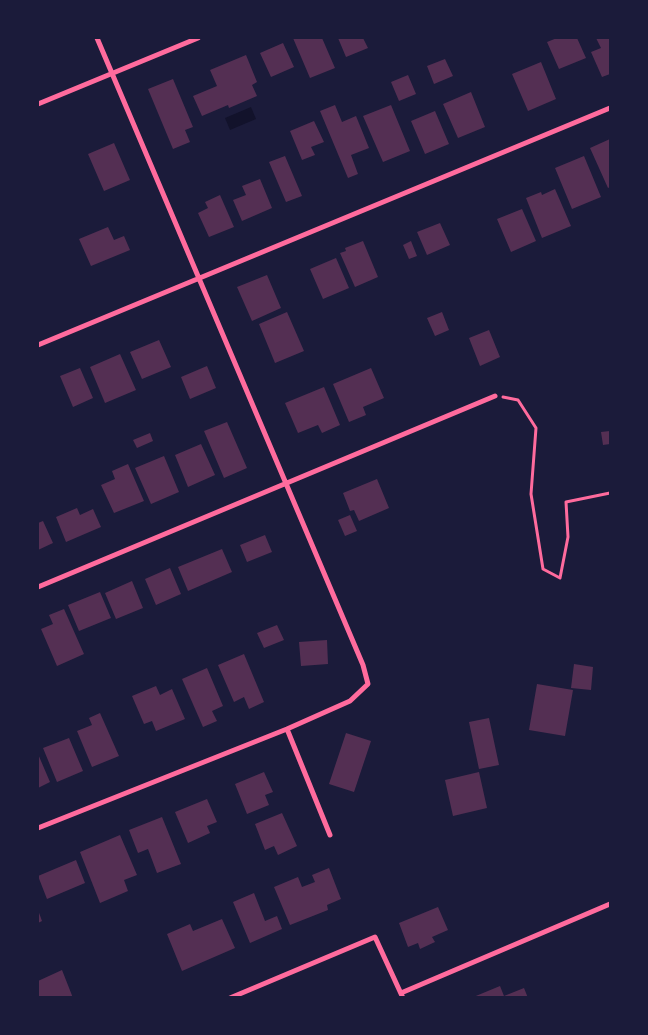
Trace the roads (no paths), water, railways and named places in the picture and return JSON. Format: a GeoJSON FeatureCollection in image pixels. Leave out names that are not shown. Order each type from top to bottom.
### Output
{"type":"FeatureCollection","features":[{"type":"Feature","properties":{"kind":"street"},"geometry":{"type":"LineString","coordinates":[[38,828],[287,729],[350,701],[368,684],[363,665],[97,38]]}},
{"type":"Feature","properties":{"kind":"street"},"geometry":{"type":"LineString","coordinates":[[38,104],[198,38]]}},
{"type":"Feature","properties":{"kind":"street"},"geometry":{"type":"LineString","coordinates":[[38,345],[610,108]]}},
{"type":"Feature","properties":{"kind":"street"},"geometry":{"type":"LineString","coordinates":[[38,587],[496,396]]}},
{"type":"Feature","properties":{"kind":"street"},"geometry":{"type":"LineString","coordinates":[[287,729],[330,834]]}},
{"type":"Feature","properties":{"kind":"street"},"geometry":{"type":"LineString","coordinates":[[230,998],[375,937],[402,996],[610,904]]}}]}
